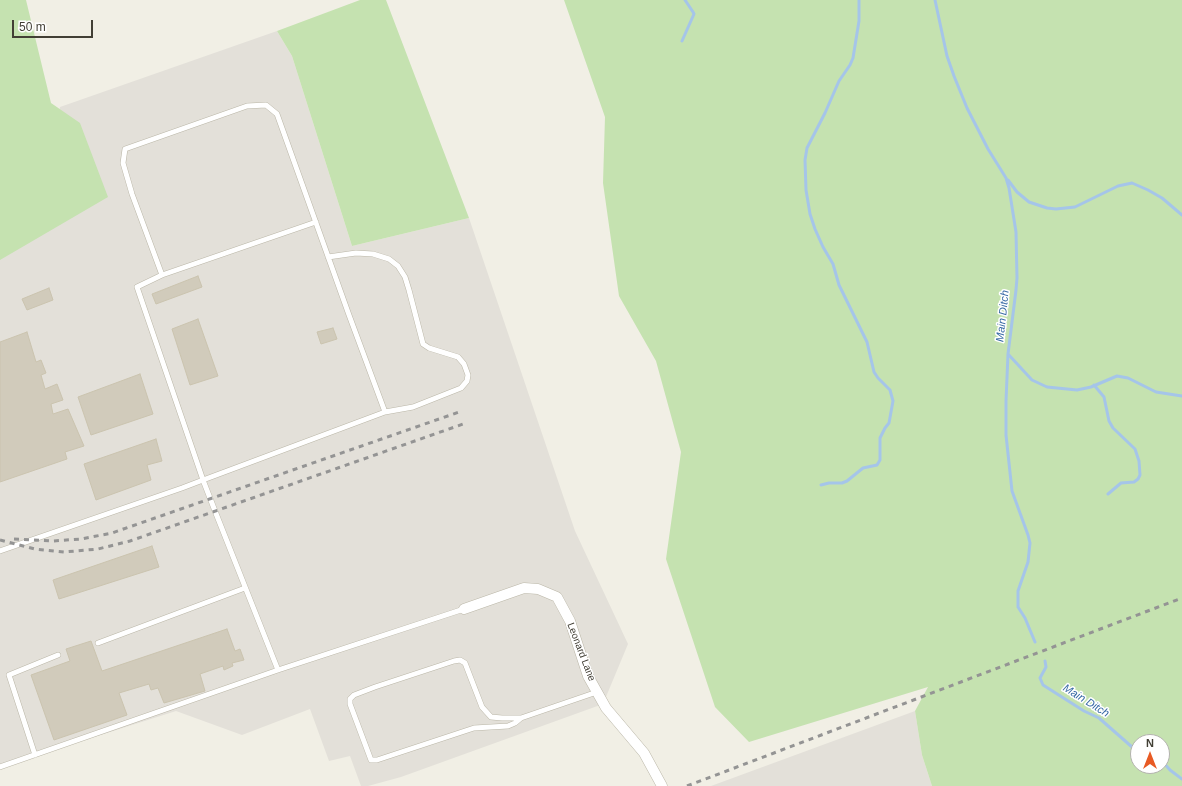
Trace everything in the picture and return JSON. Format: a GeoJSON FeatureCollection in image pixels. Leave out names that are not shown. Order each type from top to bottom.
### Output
{"type":"FeatureCollection","features":[{"type":"Feature","properties":{"kind":"street","name":"Leonard Lane"},"geometry":{"type":"LineString","coordinates":[[464,608],[524,588],[538,589],[556,597],[570,621],[588,676],[606,708],[644,753],[662,786]]}},
{"type":"Feature","properties":{"kind":"lane"},"geometry":{"type":"LineString","coordinates":[[162,275],[122,163],[125,148],[247,106],[266,105],[277,114],[385,412]]}},
{"type":"Feature","properties":{"kind":"lane"},"geometry":{"type":"LineString","coordinates":[[278,670],[203,480],[137,287],[162,275],[316,222]]}},
{"type":"Feature","properties":{"kind":"lane"},"geometry":{"type":"LineString","coordinates":[[0,550],[203,480],[385,412],[413,407],[460,388],[467,382],[468,375],[464,364],[458,358],[429,348],[423,344],[405,277],[398,266],[389,259],[373,254],[344,254],[328,257]]}},
{"type":"Feature","properties":{"kind":"lane"},"geometry":{"type":"LineString","coordinates":[[98,643],[245,588]]}},
{"type":"Feature","properties":{"kind":"lane"},"geometry":{"type":"LineString","coordinates":[[0,767],[278,670],[464,608]]}},
{"type":"Feature","properties":{"kind":"lane"},"geometry":{"type":"LineString","coordinates":[[35,755],[9,675],[58,655]]}},
{"type":"Feature","properties":{"kind":"lane"},"geometry":{"type":"LineString","coordinates":[[521,718],[508,726],[474,728],[377,760],[371,760],[350,704],[350,699],[354,695],[375,687],[454,660],[460,660],[465,663],[482,707],[490,717],[521,718],[597,692]]}},
{"type":"Feature","properties":{"kind":"shaded area"},"geometry":{"type":"Polygon","coordinates":[[[277,31],[292,56],[352,246],[469,218],[575,531],[628,644],[603,704],[401,777],[368,786],[361,786],[350,756],[329,761],[310,709],[242,735],[176,711],[0,767],[0,155],[57,124],[60,107],[277,31]]]}},
{"type":"Feature","properties":{"kind":"shaded area"},"geometry":{"type":"Polygon","coordinates":[[[915,711],[922,755],[932,786],[711,786],[915,711]]]}},
{"type":"Feature","properties":{"kind":"green space"},"geometry":{"type":"Polygon","coordinates":[[[0,0],[26,0],[51,103],[80,123],[108,197],[0,260],[0,0]]]}},
{"type":"Feature","properties":{"kind":"green space"},"geometry":{"type":"Polygon","coordinates":[[[360,0],[386,0],[469,218],[352,246],[292,56],[277,31],[360,0]]]}},
{"type":"Feature","properties":{"kind":"green space"},"geometry":{"type":"Polygon","coordinates":[[[564,0],[1182,0],[1182,786],[932,786],[922,755],[915,711],[928,687],[749,742],[715,707],[666,559],[681,452],[656,361],[619,296],[603,183],[605,117],[564,0]]]}},
{"type":"Feature","properties":{"kind":"building"},"geometry":{"type":"Polygon","coordinates":[[[198,276],[202,287],[156,304],[152,294],[198,276]]]}},
{"type":"Feature","properties":{"kind":"building"},"geometry":{"type":"Polygon","coordinates":[[[49,288],[53,300],[27,310],[22,299],[49,288]]]}},
{"type":"Feature","properties":{"kind":"building"},"geometry":{"type":"Polygon","coordinates":[[[198,319],[218,376],[190,385],[172,329],[198,319]]]}},
{"type":"Feature","properties":{"kind":"building"},"geometry":{"type":"Polygon","coordinates":[[[333,328],[337,339],[321,344],[317,332],[333,328]]]}},
{"type":"Feature","properties":{"kind":"building"},"geometry":{"type":"Polygon","coordinates":[[[27,332],[36,362],[41,360],[46,373],[41,375],[45,389],[57,384],[63,400],[51,404],[53,414],[68,409],[84,446],[65,452],[67,459],[0,482],[0,342],[27,332]]]}},
{"type":"Feature","properties":{"kind":"building"},"geometry":{"type":"Polygon","coordinates":[[[140,374],[153,414],[91,435],[78,397],[140,374]]]}},
{"type":"Feature","properties":{"kind":"building"},"geometry":{"type":"Polygon","coordinates":[[[156,439],[162,461],[147,465],[151,480],[96,500],[84,464],[156,439]]]}},
{"type":"Feature","properties":{"kind":"building"},"geometry":{"type":"Polygon","coordinates":[[[152,546],[159,567],[59,599],[53,580],[152,546]]]}},
{"type":"Feature","properties":{"kind":"building"},"geometry":{"type":"Polygon","coordinates":[[[227,629],[235,651],[240,649],[244,660],[232,663],[233,666],[224,670],[223,666],[200,674],[205,691],[164,703],[158,688],[151,690],[149,684],[119,693],[127,715],[54,740],[31,675],[70,661],[66,649],[91,641],[102,671],[227,629]]]}},
{"type":"Feature","properties":{"kind":"waterway"},"geometry":{"type":"LineString","coordinates":[[682,41],[694,14],[685,0]]}},
{"type":"Feature","properties":{"kind":"waterway"},"geometry":{"type":"LineString","coordinates":[[821,485],[829,483],[842,483],[847,481],[863,468],[877,465],[880,460],[880,438],[889,423],[893,401],[890,390],[874,372],[867,342],[839,285],[833,264],[815,229],[810,214],[806,190],[805,160],[807,148],[839,81],[853,58],[859,21],[859,0]]}},
{"type":"Feature","properties":{"kind":"waterway","name":"Main Ditch"},"geometry":{"type":"LineString","coordinates":[[935,0],[947,56],[954,76],[967,108],[988,149],[1006,178],[1016,232],[1017,278],[1008,354],[1006,435],[1012,491],[1030,543],[1028,562],[1018,591],[1018,607],[1025,618],[1035,642]]}},
{"type":"Feature","properties":{"kind":"waterway"},"geometry":{"type":"LineString","coordinates":[[1008,180],[1017,192],[1029,202],[1047,208],[1056,209],[1075,207],[1118,186],[1132,183],[1162,198],[1182,215]]}},
{"type":"Feature","properties":{"kind":"waterway"},"geometry":{"type":"LineString","coordinates":[[1008,354],[1032,380],[1047,387],[1077,390],[1091,387],[1117,376],[1128,378],[1156,392],[1182,396]]}},
{"type":"Feature","properties":{"kind":"waterway"},"geometry":{"type":"LineString","coordinates":[[1094,385],[1104,397],[1109,421],[1113,428],[1135,449],[1139,461],[1140,475],[1138,479],[1134,482],[1121,483],[1108,494]]}},
{"type":"Feature","properties":{"kind":"waterway","name":"Main Ditch"},"geometry":{"type":"LineString","coordinates":[[1045,661],[1046,667],[1040,678],[1043,685],[1084,711],[1099,718],[1130,745]]}},
{"type":"Feature","properties":{"kind":"waterway","name":"Main Ditch"},"geometry":{"type":"LineString","coordinates":[[1170,770],[1182,779]]}},
{"type":"Feature","properties":{"kind":"railway"},"geometry":{"type":"LineString","coordinates":[[14,539],[53,541],[81,539],[112,533],[462,411]]}},
{"type":"Feature","properties":{"kind":"railway"},"geometry":{"type":"LineString","coordinates":[[0,540],[35,549],[64,552],[98,549],[130,541],[466,423]]}},
{"type":"Feature","properties":{"kind":"railway"},"geometry":{"type":"LineString","coordinates":[[687,786],[1182,598]]}}]}
